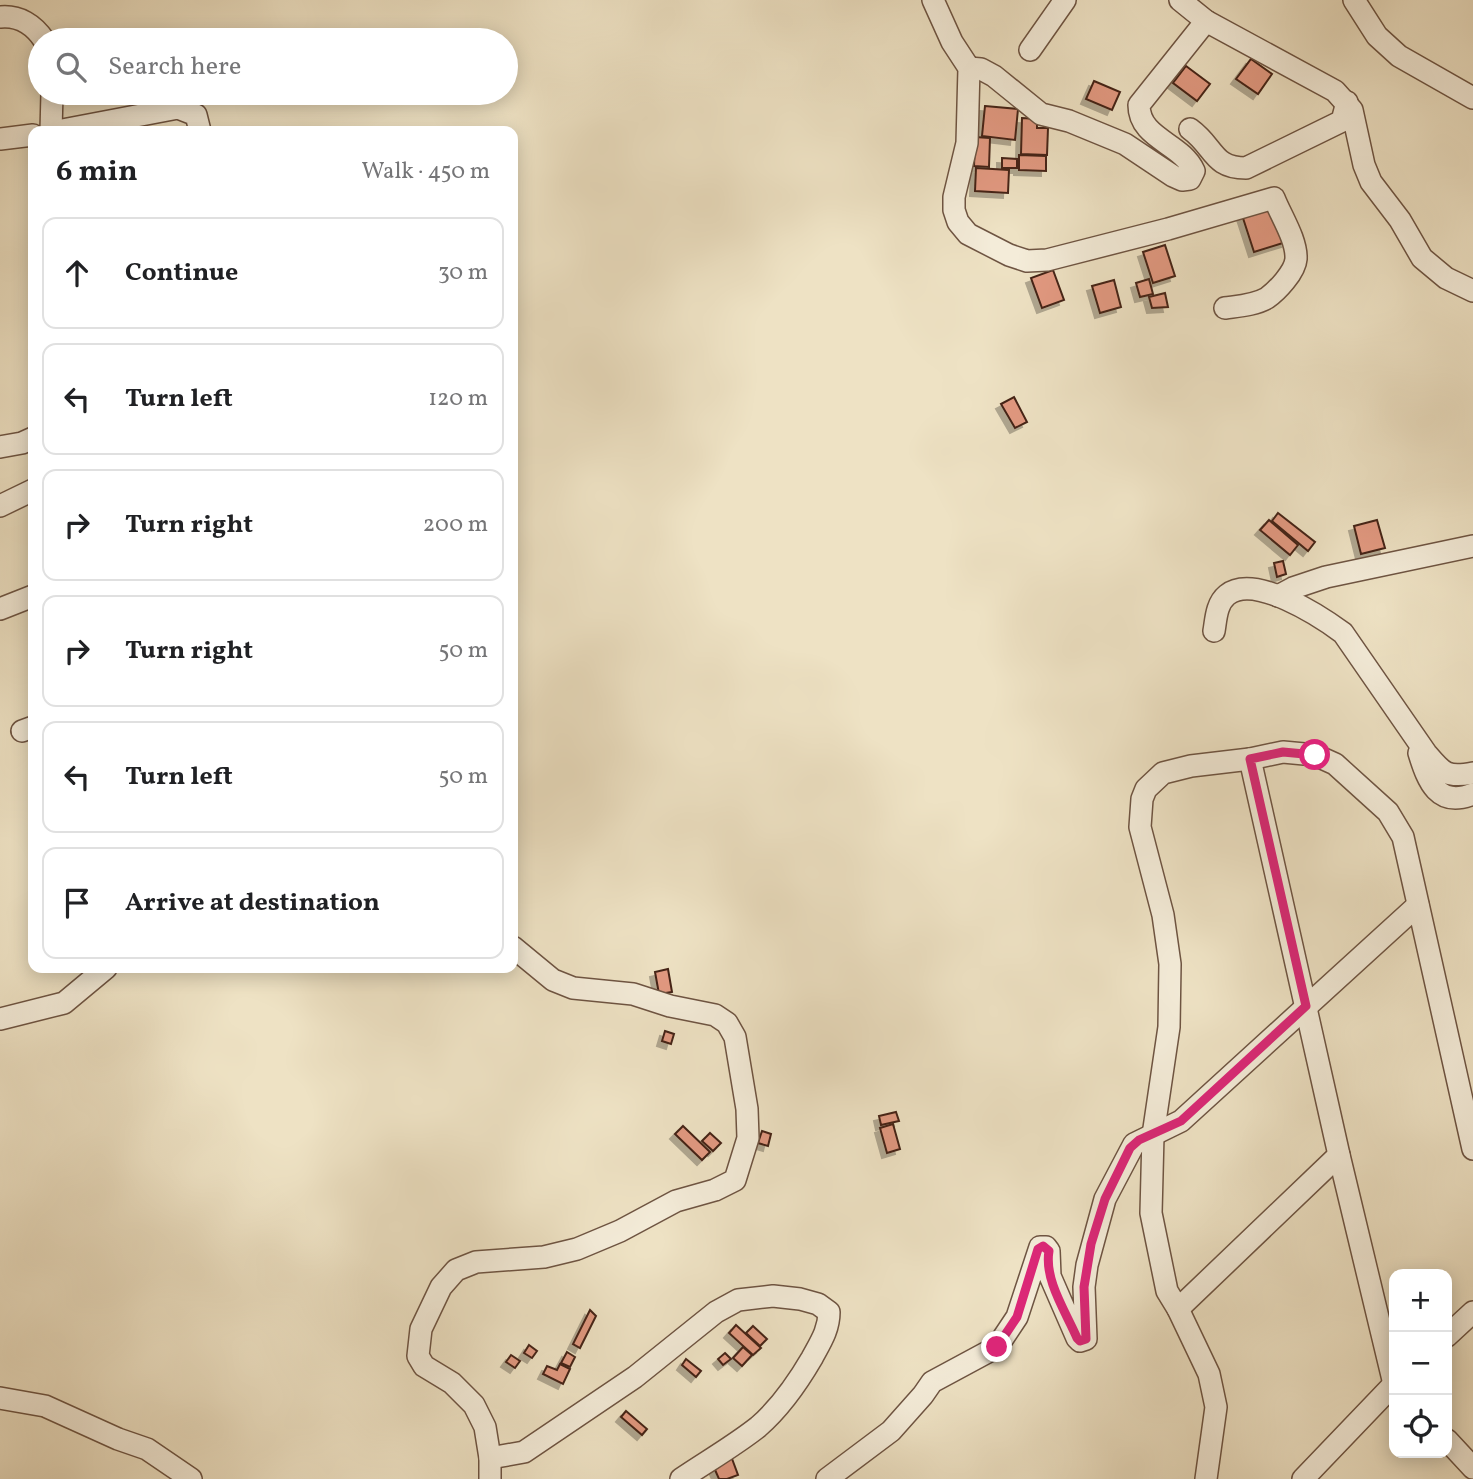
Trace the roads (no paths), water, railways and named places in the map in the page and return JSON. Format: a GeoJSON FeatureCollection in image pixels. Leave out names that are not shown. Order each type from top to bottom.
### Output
{"type":"FeatureCollection","features":[{"type":"Feature","properties":{"kind":"street"},"geometry":{"type":"LineString","coordinates":[[933,0],[952,42],[969,68],[967,143],[954,197],[958,222],[968,234],[1018,258],[1027,261],[1046,260],[1274,198],[1294,247],[1296,260],[1293,268],[1267,298],[1247,305],[1225,308]]}},
{"type":"Feature","properties":{"kind":"street"},"geometry":{"type":"LineString","coordinates":[[1030,50],[1065,0]]}},
{"type":"Feature","properties":{"kind":"street"},"geometry":{"type":"LineString","coordinates":[[1180,0],[1206,21],[1335,92],[1347,102],[1352,110],[1364,165],[1371,181],[1400,220],[1422,258],[1446,278],[1473,291]]}},
{"type":"Feature","properties":{"kind":"street"},"geometry":{"type":"LineString","coordinates":[[1354,0],[1377,36],[1399,56],[1473,98]]}},
{"type":"Feature","properties":{"kind":"street"},"geometry":{"type":"LineString","coordinates":[[0,16],[23,20],[35,28]]}},
{"type":"Feature","properties":{"kind":"street"},"geometry":{"type":"LineString","coordinates":[[969,68],[981,69],[994,76],[1041,114],[1069,121],[1125,144],[1173,176],[1182,180],[1189,179],[1194,171],[1190,161],[1152,133],[1139,115],[1139,104],[1206,21]]}},
{"type":"Feature","properties":{"kind":"street"},"geometry":{"type":"LineString","coordinates":[[1190,129],[1223,165],[1246,168],[1342,121],[1347,102]]}},
{"type":"Feature","properties":{"kind":"street"},"geometry":{"type":"LineString","coordinates":[[51,126],[52,105]]}},
{"type":"Feature","properties":{"kind":"street"},"geometry":{"type":"LineString","coordinates":[[83,126],[178,108],[195,115],[198,126]]}},
{"type":"Feature","properties":{"kind":"street"},"geometry":{"type":"LineString","coordinates":[[0,139],[28,136]]}},
{"type":"Feature","properties":{"kind":"street"},"geometry":{"type":"LineString","coordinates":[[0,447],[28,440]]}},
{"type":"Feature","properties":{"kind":"street"},"geometry":{"type":"LineString","coordinates":[[0,506],[28,492]]}},
{"type":"Feature","properties":{"kind":"street"},"geometry":{"type":"LineString","coordinates":[[1278,596],[1326,577],[1473,546]]}},
{"type":"Feature","properties":{"kind":"street"},"geometry":{"type":"LineString","coordinates":[[1214,631],[1219,606],[1227,595],[1240,589],[1278,596],[1324,619],[1343,633],[1412,734],[1442,771],[1451,776],[1473,773]]}},
{"type":"Feature","properties":{"kind":"street"},"geometry":{"type":"LineString","coordinates":[[0,609],[28,598]]}},
{"type":"Feature","properties":{"kind":"street"},"geometry":{"type":"LineString","coordinates":[[1412,734],[1426,774],[1445,798],[1454,799],[1473,794]]}},
{"type":"Feature","properties":{"kind":"street"},"geometry":{"type":"LineString","coordinates":[[1206,1479],[1216,1407],[1209,1374],[1167,1291],[1151,1213],[1153,1135],[1169,1027],[1170,964],[1163,915],[1140,827],[1142,799],[1146,789],[1163,772],[1283,752],[1315,755],[1335,764],[1388,811],[1404,837],[1473,1149]]}},
{"type":"Feature","properties":{"kind":"street"},"geometry":{"type":"LineString","coordinates":[[1250,759],[1389,1363]]}},
{"type":"Feature","properties":{"kind":"street"},"geometry":{"type":"LineString","coordinates":[[827,1479],[891,1431],[937,1378],[997,1347],[1017,1317],[1040,1247],[1046,1247],[1049,1251],[1050,1276],[1077,1338],[1080,1341],[1086,1339],[1084,1287],[1097,1222],[1130,1148],[1139,1140],[1181,1121],[1418,905]]}},
{"type":"Feature","properties":{"kind":"street"},"geometry":{"type":"LineString","coordinates":[[518,951],[553,980],[573,988],[633,994],[670,1006],[715,1015],[727,1023],[735,1037],[740,1060],[748,1138],[734,1180],[715,1190],[676,1201],[620,1231],[577,1249],[544,1257],[476,1262],[456,1270],[442,1287],[421,1329],[418,1356],[424,1366],[452,1383],[474,1405],[485,1427],[490,1469],[524,1452],[625,1384],[716,1312],[738,1300],[773,1296],[800,1299],[818,1304],[829,1312],[829,1326],[819,1345],[775,1411],[758,1427],[681,1479]]}},
{"type":"Feature","properties":{"kind":"street"},"geometry":{"type":"LineString","coordinates":[[0,1019],[64,1003],[100,973]]}},
{"type":"Feature","properties":{"kind":"street"},"geometry":{"type":"LineString","coordinates":[[1178,1309],[1339,1155]]}},
{"type":"Feature","properties":{"kind":"street"},"geometry":{"type":"LineString","coordinates":[[1451,1332],[1473,1312]]}},
{"type":"Feature","properties":{"kind":"street"},"geometry":{"type":"LineString","coordinates":[[1306,1478],[1389,1389]]}},
{"type":"Feature","properties":{"kind":"street"},"geometry":{"type":"LineString","coordinates":[[0,1398],[45,1406],[118,1439],[146,1448],[191,1479]]}},
{"type":"Feature","properties":{"kind":"street"},"geometry":{"type":"LineString","coordinates":[[1452,1445],[1473,1468]]}}]}
